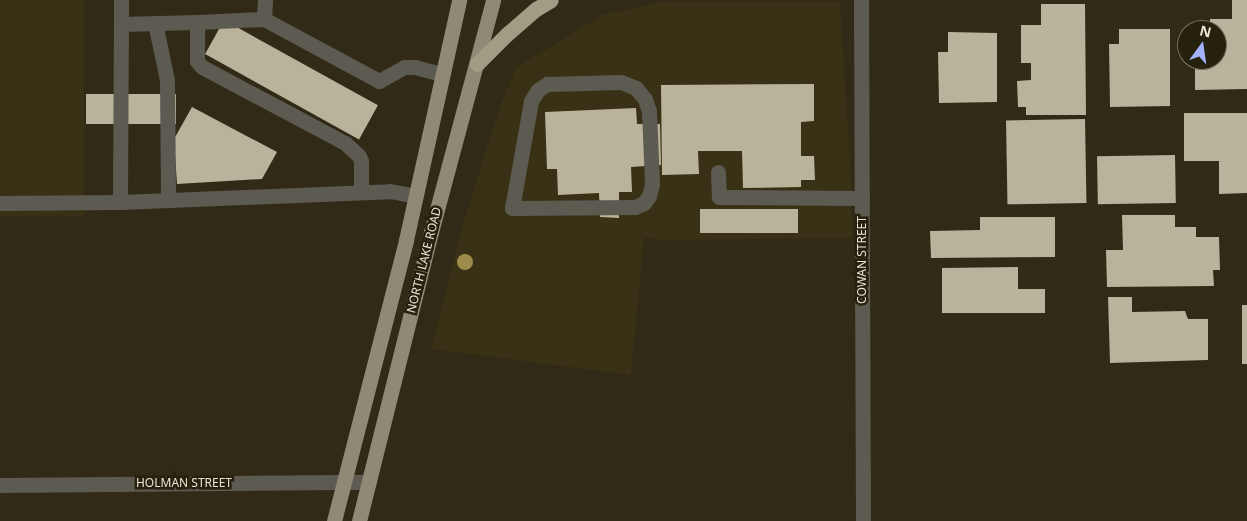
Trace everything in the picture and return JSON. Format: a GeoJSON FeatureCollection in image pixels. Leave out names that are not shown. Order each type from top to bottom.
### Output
{"type":"FeatureCollection","features":[{"type":"Feature","properties":{"kind":"highway"},"geometry":{"type":"LineString","coordinates":[[477,64],[528,15],[551,0]]}},
{"type":"Feature","properties":{"kind":"main road","name":"NORTH LAKE ROAD"},"geometry":{"type":"LineString","coordinates":[[334,521],[385,327],[459,0]]}},
{"type":"Feature","properties":{"kind":"main road","name":"NORTH LAKE ROAD"},"geometry":{"type":"LineString","coordinates":[[358,521],[431,232],[493,0]]}},
{"type":"Feature","properties":{"kind":"street"},"geometry":{"type":"LineString","coordinates":[[120,0],[120,202]]}},
{"type":"Feature","properties":{"kind":"street"},"geometry":{"type":"LineString","coordinates":[[264,19],[265,0]]}},
{"type":"Feature","properties":{"kind":"street","name":"COWAN STREET"},"geometry":{"type":"LineString","coordinates":[[861,0],[863,521]]}},
{"type":"Feature","properties":{"kind":"street"},"geometry":{"type":"LineString","coordinates":[[121,24],[264,19],[379,81],[404,67],[415,67],[442,74]]}},
{"type":"Feature","properties":{"kind":"street"},"geometry":{"type":"LineString","coordinates":[[197,22],[196,60],[202,67],[345,143],[361,161],[362,192]]}},
{"type":"Feature","properties":{"kind":"street"},"geometry":{"type":"LineString","coordinates":[[155,24],[167,80],[168,200]]}},
{"type":"Feature","properties":{"kind":"street"},"geometry":{"type":"LineString","coordinates":[[621,82],[636,88],[646,99],[649,111],[652,184],[649,196],[644,203],[635,207],[512,208],[531,102],[538,90],[547,84],[621,82]]}},
{"type":"Feature","properties":{"kind":"street"},"geometry":{"type":"LineString","coordinates":[[718,172],[719,197],[862,198]]}},
{"type":"Feature","properties":{"kind":"street"},"geometry":{"type":"LineString","coordinates":[[0,203],[120,202],[390,191],[416,196]]}},
{"type":"Feature","properties":{"kind":"street","name":"HOLMAN STREET"},"geometry":{"type":"LineString","coordinates":[[0,485],[369,482]]}},
{"type":"Feature","properties":{"kind":"shaded area"},"geometry":{"type":"Polygon","coordinates":[[[0,0],[84,0],[84,216],[0,216],[0,0]]]}},
{"type":"Feature","properties":{"kind":"shaded area"},"geometry":{"type":"Polygon","coordinates":[[[840,1],[851,180],[852,238],[662,240],[644,238],[631,375],[431,349],[460,234],[500,106],[516,68],[602,15],[659,2],[840,1]]]}},
{"type":"Feature","properties":{"kind":"building"},"geometry":{"type":"Polygon","coordinates":[[[1232,0],[1247,0],[1247,89],[1195,90],[1195,70],[1227,70],[1227,20],[1210,19],[1232,19],[1232,0]]]}},
{"type":"Feature","properties":{"kind":"building"},"geometry":{"type":"Polygon","coordinates":[[[1041,4],[1085,4],[1086,115],[1026,115],[1026,107],[1018,107],[1017,81],[1031,80],[1031,63],[1021,63],[1021,25],[1041,25],[1041,4]]]}},
{"type":"Feature","properties":{"kind":"building"},"geometry":{"type":"Polygon","coordinates":[[[224,20],[378,105],[359,139],[205,54],[224,20]]]}},
{"type":"Feature","properties":{"kind":"building"},"geometry":{"type":"Polygon","coordinates":[[[1119,29],[1170,29],[1170,106],[1110,107],[1109,44],[1119,44],[1119,29]]]}},
{"type":"Feature","properties":{"kind":"building"},"geometry":{"type":"Polygon","coordinates":[[[948,32],[997,33],[997,102],[939,103],[938,52],[948,52],[948,32]]]}},
{"type":"Feature","properties":{"kind":"building"},"geometry":{"type":"Polygon","coordinates":[[[814,84],[814,121],[801,122],[801,156],[814,156],[815,180],[801,180],[801,187],[743,188],[742,151],[698,151],[699,174],[662,175],[661,85],[814,84]]]}},
{"type":"Feature","properties":{"kind":"building"},"geometry":{"type":"Polygon","coordinates":[[[86,94],[176,94],[176,124],[86,124],[86,94]]]}},
{"type":"Feature","properties":{"kind":"building"},"geometry":{"type":"Polygon","coordinates":[[[192,107],[277,152],[262,179],[177,184],[174,139],[192,107]]]}},
{"type":"Feature","properties":{"kind":"building"},"geometry":{"type":"Polygon","coordinates":[[[636,108],[637,124],[660,124],[661,165],[631,167],[632,192],[619,192],[619,218],[600,217],[599,193],[558,195],[557,169],[547,169],[545,112],[636,108]]]}},
{"type":"Feature","properties":{"kind":"building"},"geometry":{"type":"Polygon","coordinates":[[[1184,113],[1247,113],[1247,193],[1219,194],[1219,161],[1184,161],[1184,113]]]}},
{"type":"Feature","properties":{"kind":"building"},"geometry":{"type":"Polygon","coordinates":[[[1085,119],[1086,203],[1007,204],[1006,120],[1085,119]]]}},
{"type":"Feature","properties":{"kind":"building"},"geometry":{"type":"Polygon","coordinates":[[[1175,155],[1176,203],[1098,204],[1097,156],[1175,155]]]}},
{"type":"Feature","properties":{"kind":"building"},"geometry":{"type":"Polygon","coordinates":[[[700,209],[798,209],[798,233],[700,233],[700,209]]]}},
{"type":"Feature","properties":{"kind":"building"},"geometry":{"type":"Polygon","coordinates":[[[1122,215],[1175,215],[1175,227],[1196,227],[1196,237],[1219,237],[1220,270],[1213,270],[1214,286],[1107,287],[1106,250],[1123,250],[1122,215]]]}},
{"type":"Feature","properties":{"kind":"building"},"geometry":{"type":"Polygon","coordinates":[[[980,217],[1055,217],[1055,257],[931,258],[930,231],[980,230],[980,217]]]}},
{"type":"Feature","properties":{"kind":"building"},"geometry":{"type":"Polygon","coordinates":[[[1018,267],[1018,289],[1045,289],[1045,313],[942,313],[942,268],[1018,267]]]}},
{"type":"Feature","properties":{"kind":"building"},"geometry":{"type":"Polygon","coordinates":[[[1108,297],[1132,297],[1132,312],[1185,311],[1188,319],[1208,319],[1208,360],[1110,363],[1108,297]]]}},
{"type":"Feature","properties":{"kind":"building"},"geometry":{"type":"Polygon","coordinates":[[[1242,305],[1247,305],[1247,364],[1242,364],[1242,305]]]}}]}
